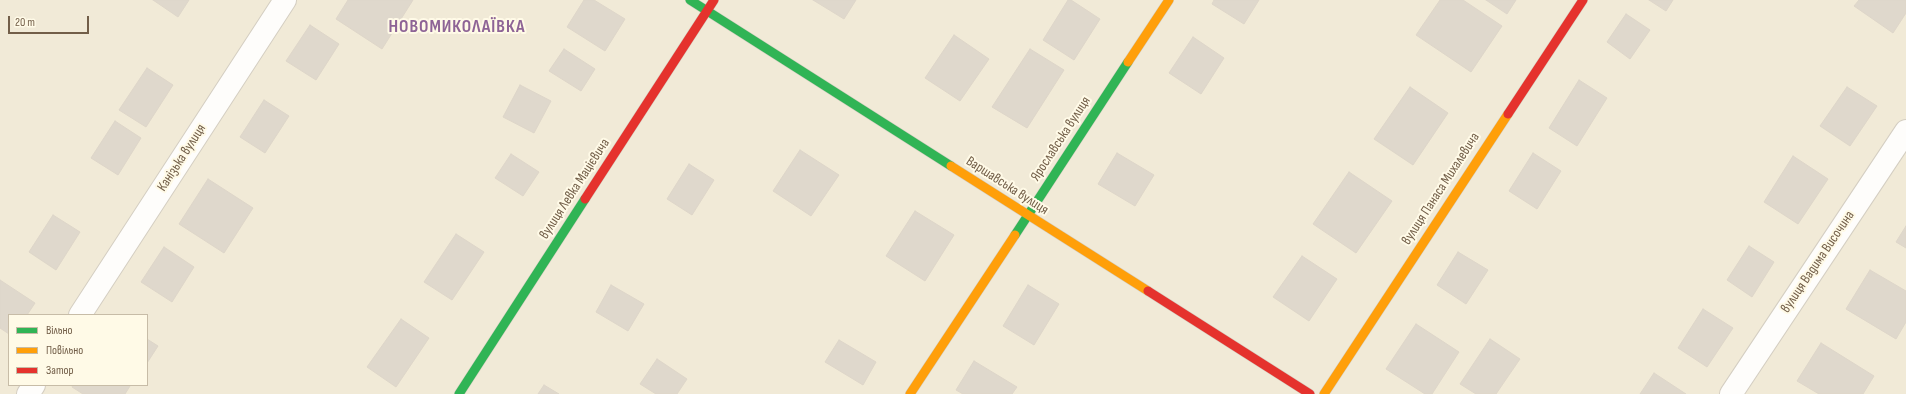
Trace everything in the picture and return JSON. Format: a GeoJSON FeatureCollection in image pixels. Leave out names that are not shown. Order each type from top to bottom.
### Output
{"type":"FeatureCollection","features":[{"type":"Feature","properties":{"kind":"street","name":"Канізька вулиця"},"geometry":{"type":"LineString","coordinates":[[81,314],[285,0]]}},
{"type":"Feature","properties":{"kind":"street","name":"Варшавська вулиця"},"geometry":{"type":"LineString","coordinates":[[690,0],[1027,216],[1310,394]]}},
{"type":"Feature","properties":{"kind":"street","name":"вулиця Левка Мацієвича"},"geometry":{"type":"LineString","coordinates":[[459,394],[714,0]]}},
{"type":"Feature","properties":{"kind":"street","name":"Ярославська вулиця"},"geometry":{"type":"LineString","coordinates":[[910,394],[1168,0]]}},
{"type":"Feature","properties":{"kind":"street","name":"вулиця Панаса Михалевича"},"geometry":{"type":"LineString","coordinates":[[1324,394],[1583,0]]}},
{"type":"Feature","properties":{"kind":"street","name":"вулиця Вадима Височина"},"geometry":{"type":"LineString","coordinates":[[1731,394],[1906,131]]}},
{"type":"Feature","properties":{"kind":"shaded area"},"geometry":{"type":"Polygon","coordinates":[[[0,0],[1906,0],[1906,394],[0,394],[0,0]]]}},
{"type":"Feature","properties":{"kind":"building"},"geometry":{"type":"Polygon","coordinates":[[[153,0],[189,0],[178,17],[153,0]]]}},
{"type":"Feature","properties":{"kind":"building"},"geometry":{"type":"Polygon","coordinates":[[[348,0],[413,0],[382,49],[336,19],[348,0]]]}},
{"type":"Feature","properties":{"kind":"building"},"geometry":{"type":"Polygon","coordinates":[[[584,0],[594,0],[625,19],[605,51],[567,27],[584,0]]]}},
{"type":"Feature","properties":{"kind":"building"},"geometry":{"type":"Polygon","coordinates":[[[813,0],[856,0],[844,19],[813,0]]]}},
{"type":"Feature","properties":{"kind":"building"},"geometry":{"type":"Polygon","coordinates":[[[1068,0],[1071,0],[1100,19],[1074,60],[1043,40],[1068,0]]]}},
{"type":"Feature","properties":{"kind":"building"},"geometry":{"type":"Polygon","coordinates":[[[1214,0],[1259,0],[1244,24],[1212,4],[1214,0]]]}},
{"type":"Feature","properties":{"kind":"building"},"geometry":{"type":"Polygon","coordinates":[[[1440,0],[1463,0],[1502,26],[1471,72],[1416,35],[1440,0]]]}},
{"type":"Feature","properties":{"kind":"building"},"geometry":{"type":"Polygon","coordinates":[[[1486,0],[1516,0],[1507,14],[1486,0]]]}},
{"type":"Feature","properties":{"kind":"building"},"geometry":{"type":"Polygon","coordinates":[[[1649,0],[1673,0],[1666,11],[1649,0]]]}},
{"type":"Feature","properties":{"kind":"building"},"geometry":{"type":"Polygon","coordinates":[[[1859,0],[1906,0],[1906,13],[1893,33],[1854,6],[1859,0]]]}},
{"type":"Feature","properties":{"kind":"building"},"geometry":{"type":"Polygon","coordinates":[[[1626,14],[1650,30],[1630,59],[1607,42],[1626,14]]]}},
{"type":"Feature","properties":{"kind":"building"},"geometry":{"type":"Polygon","coordinates":[[[310,25],[339,44],[316,80],[286,61],[310,25]]]}},
{"type":"Feature","properties":{"kind":"building"},"geometry":{"type":"Polygon","coordinates":[[[954,35],[989,59],[960,101],[925,78],[954,35]]]}},
{"type":"Feature","properties":{"kind":"building"},"geometry":{"type":"Polygon","coordinates":[[[1193,37],[1224,58],[1201,94],[1169,73],[1193,37]]]}},
{"type":"Feature","properties":{"kind":"building"},"geometry":{"type":"Polygon","coordinates":[[[564,49],[595,69],[581,91],[549,71],[564,49]]]}},
{"type":"Feature","properties":{"kind":"building"},"geometry":{"type":"Polygon","coordinates":[[[1030,49],[1064,70],[1027,128],[992,107],[1030,49]]]}},
{"type":"Feature","properties":{"kind":"building"},"geometry":{"type":"Polygon","coordinates":[[[147,68],[173,85],[146,127],[119,110],[147,68]]]}},
{"type":"Feature","properties":{"kind":"building"},"geometry":{"type":"Polygon","coordinates":[[[1579,80],[1607,98],[1577,146],[1549,128],[1579,80]]]}},
{"type":"Feature","properties":{"kind":"building"},"geometry":{"type":"Polygon","coordinates":[[[520,85],[551,101],[534,133],[503,117],[520,85]]]}},
{"type":"Feature","properties":{"kind":"building"},"geometry":{"type":"Polygon","coordinates":[[[1410,87],[1448,113],[1413,165],[1374,139],[1410,87]]]}},
{"type":"Feature","properties":{"kind":"building"},"geometry":{"type":"Polygon","coordinates":[[[1847,87],[1877,106],[1850,146],[1820,126],[1847,87]]]}},
{"type":"Feature","properties":{"kind":"building"},"geometry":{"type":"Polygon","coordinates":[[[264,100],[289,116],[265,153],[240,137],[264,100]]]}},
{"type":"Feature","properties":{"kind":"building"},"geometry":{"type":"Polygon","coordinates":[[[115,121],[141,138],[118,175],[91,158],[115,121]]]}},
{"type":"Feature","properties":{"kind":"building"},"geometry":{"type":"Polygon","coordinates":[[[800,150],[839,175],[811,216],[773,191],[800,150]]]}},
{"type":"Feature","properties":{"kind":"building"},"geometry":{"type":"Polygon","coordinates":[[[1117,153],[1154,175],[1135,206],[1098,184],[1117,153]]]}},
{"type":"Feature","properties":{"kind":"building"},"geometry":{"type":"Polygon","coordinates":[[[1533,153],[1561,171],[1537,209],[1509,191],[1533,153]]]}},
{"type":"Feature","properties":{"kind":"building"},"geometry":{"type":"Polygon","coordinates":[[[511,154],[539,172],[523,196],[495,178],[511,154]]]}},
{"type":"Feature","properties":{"kind":"building"},"geometry":{"type":"Polygon","coordinates":[[[1793,156],[1828,179],[1798,224],[1764,202],[1793,156]]]}},
{"type":"Feature","properties":{"kind":"building"},"geometry":{"type":"Polygon","coordinates":[[[689,164],[714,180],[692,215],[667,199],[689,164]]]}},
{"type":"Feature","properties":{"kind":"building"},"geometry":{"type":"Polygon","coordinates":[[[1349,172],[1392,201],[1356,253],[1313,224],[1349,172]]]}},
{"type":"Feature","properties":{"kind":"building"},"geometry":{"type":"Polygon","coordinates":[[[208,179],[253,208],[224,253],[179,224],[208,179]]]}},
{"type":"Feature","properties":{"kind":"building"},"geometry":{"type":"Polygon","coordinates":[[[915,211],[954,235],[925,281],[886,256],[915,211]]]}},
{"type":"Feature","properties":{"kind":"building"},"geometry":{"type":"Polygon","coordinates":[[[53,215],[80,232],[56,270],[29,252],[53,215]]]}},
{"type":"Feature","properties":{"kind":"building"},"geometry":{"type":"Polygon","coordinates":[[[1906,226],[1906,248],[1896,242],[1906,226]]]}},
{"type":"Feature","properties":{"kind":"building"},"geometry":{"type":"Polygon","coordinates":[[[456,234],[484,252],[452,300],[424,282],[456,234]]]}},
{"type":"Feature","properties":{"kind":"building"},"geometry":{"type":"Polygon","coordinates":[[[1749,246],[1774,262],[1752,297],[1727,280],[1749,246]]]}},
{"type":"Feature","properties":{"kind":"building"},"geometry":{"type":"Polygon","coordinates":[[[164,247],[194,267],[172,302],[141,282],[164,247]]]}},
{"type":"Feature","properties":{"kind":"building"},"geometry":{"type":"Polygon","coordinates":[[[1458,252],[1488,270],[1466,304],[1437,285],[1458,252]]]}},
{"type":"Feature","properties":{"kind":"building"},"geometry":{"type":"Polygon","coordinates":[[[1302,256],[1337,279],[1309,321],[1273,297],[1302,256]]]}},
{"type":"Feature","properties":{"kind":"building"},"geometry":{"type":"Polygon","coordinates":[[[1870,270],[1906,291],[1906,322],[1896,339],[1846,309],[1870,270]]]}},
{"type":"Feature","properties":{"kind":"building"},"geometry":{"type":"Polygon","coordinates":[[[0,280],[35,303],[28,314],[8,314],[8,333],[0,328],[0,280]]]}},
{"type":"Feature","properties":{"kind":"building"},"geometry":{"type":"Polygon","coordinates":[[[611,285],[644,304],[628,331],[596,312],[611,285]]]}},
{"type":"Feature","properties":{"kind":"building"},"geometry":{"type":"Polygon","coordinates":[[[1028,285],[1059,304],[1034,345],[1003,326],[1028,285]]]}},
{"type":"Feature","properties":{"kind":"building"},"geometry":{"type":"Polygon","coordinates":[[[1703,309],[1733,328],[1707,367],[1678,348],[1703,309]]]}},
{"type":"Feature","properties":{"kind":"building"},"geometry":{"type":"Polygon","coordinates":[[[401,319],[429,338],[396,387],[367,367],[401,319]]]}},
{"type":"Feature","properties":{"kind":"building"},"geometry":{"type":"Polygon","coordinates":[[[1416,324],[1459,352],[1432,394],[1425,394],[1386,369],[1416,324]]]}},
{"type":"Feature","properties":{"kind":"building"},"geometry":{"type":"Polygon","coordinates":[[[1490,339],[1520,359],[1496,394],[1476,394],[1460,384],[1490,339]]]}},
{"type":"Feature","properties":{"kind":"building"},"geometry":{"type":"Polygon","coordinates":[[[148,340],[158,346],[148,361],[148,340]]]}},
{"type":"Feature","properties":{"kind":"building"},"geometry":{"type":"Polygon","coordinates":[[[839,340],[876,362],[863,385],[825,362],[839,340]]]}},
{"type":"Feature","properties":{"kind":"building"},"geometry":{"type":"Polygon","coordinates":[[[1821,343],[1874,376],[1863,394],[1819,394],[1797,381],[1821,343]]]}},
{"type":"Feature","properties":{"kind":"building"},"geometry":{"type":"Polygon","coordinates":[[[657,359],[687,379],[677,394],[656,394],[640,384],[657,359]]]}},
{"type":"Feature","properties":{"kind":"building"},"geometry":{"type":"Polygon","coordinates":[[[974,361],[1017,387],[1012,394],[963,394],[956,390],[974,361]]]}},
{"type":"Feature","properties":{"kind":"building"},"geometry":{"type":"Polygon","coordinates":[[[1654,373],[1686,394],[1640,394],[1654,373]]]}},
{"type":"Feature","properties":{"kind":"building"},"geometry":{"type":"Polygon","coordinates":[[[544,385],[559,394],[538,394],[544,385]]]}},
{"type":"Feature","properties":{"kind":"building"},"geometry":{"type":"Polygon","coordinates":[[[130,386],[125,394],[83,394],[72,387],[130,386]]]}},
{"type":"Feature","properties":{"kind":"traffic: fast"},"geometry":{"type":"LineString","coordinates":[[690,0],[951,166]]}},
{"type":"Feature","properties":{"kind":"traffic: fast"},"geometry":{"type":"LineString","coordinates":[[1015,235],[1128,62]]}},
{"type":"Feature","properties":{"kind":"traffic: fast"},"geometry":{"type":"LineString","coordinates":[[459,394],[585,199]]}},
{"type":"Feature","properties":{"kind":"traffic: slow"},"geometry":{"type":"LineString","coordinates":[[1128,62],[1169,0]]}},
{"type":"Feature","properties":{"kind":"traffic: slow"},"geometry":{"type":"LineString","coordinates":[[1324,394],[1508,114]]}},
{"type":"Feature","properties":{"kind":"traffic: slow"},"geometry":{"type":"LineString","coordinates":[[951,166],[1148,291]]}},
{"type":"Feature","properties":{"kind":"traffic: slow"},"geometry":{"type":"LineString","coordinates":[[910,394],[1015,235]]}},
{"type":"Feature","properties":{"kind":"traffic: jam"},"geometry":{"type":"LineString","coordinates":[[585,199],[714,0]]}},
{"type":"Feature","properties":{"kind":"traffic: jam"},"geometry":{"type":"LineString","coordinates":[[1508,114],[1583,0]]}},
{"type":"Feature","properties":{"kind":"traffic: jam"},"geometry":{"type":"LineString","coordinates":[[1148,291],[1310,394]]}},
{"type":"Feature","properties":{"kind":"district","name":"НОВОМИКОЛАЇВКА"},"geometry":{"type":"Point","coordinates":[457,27]}}]}
